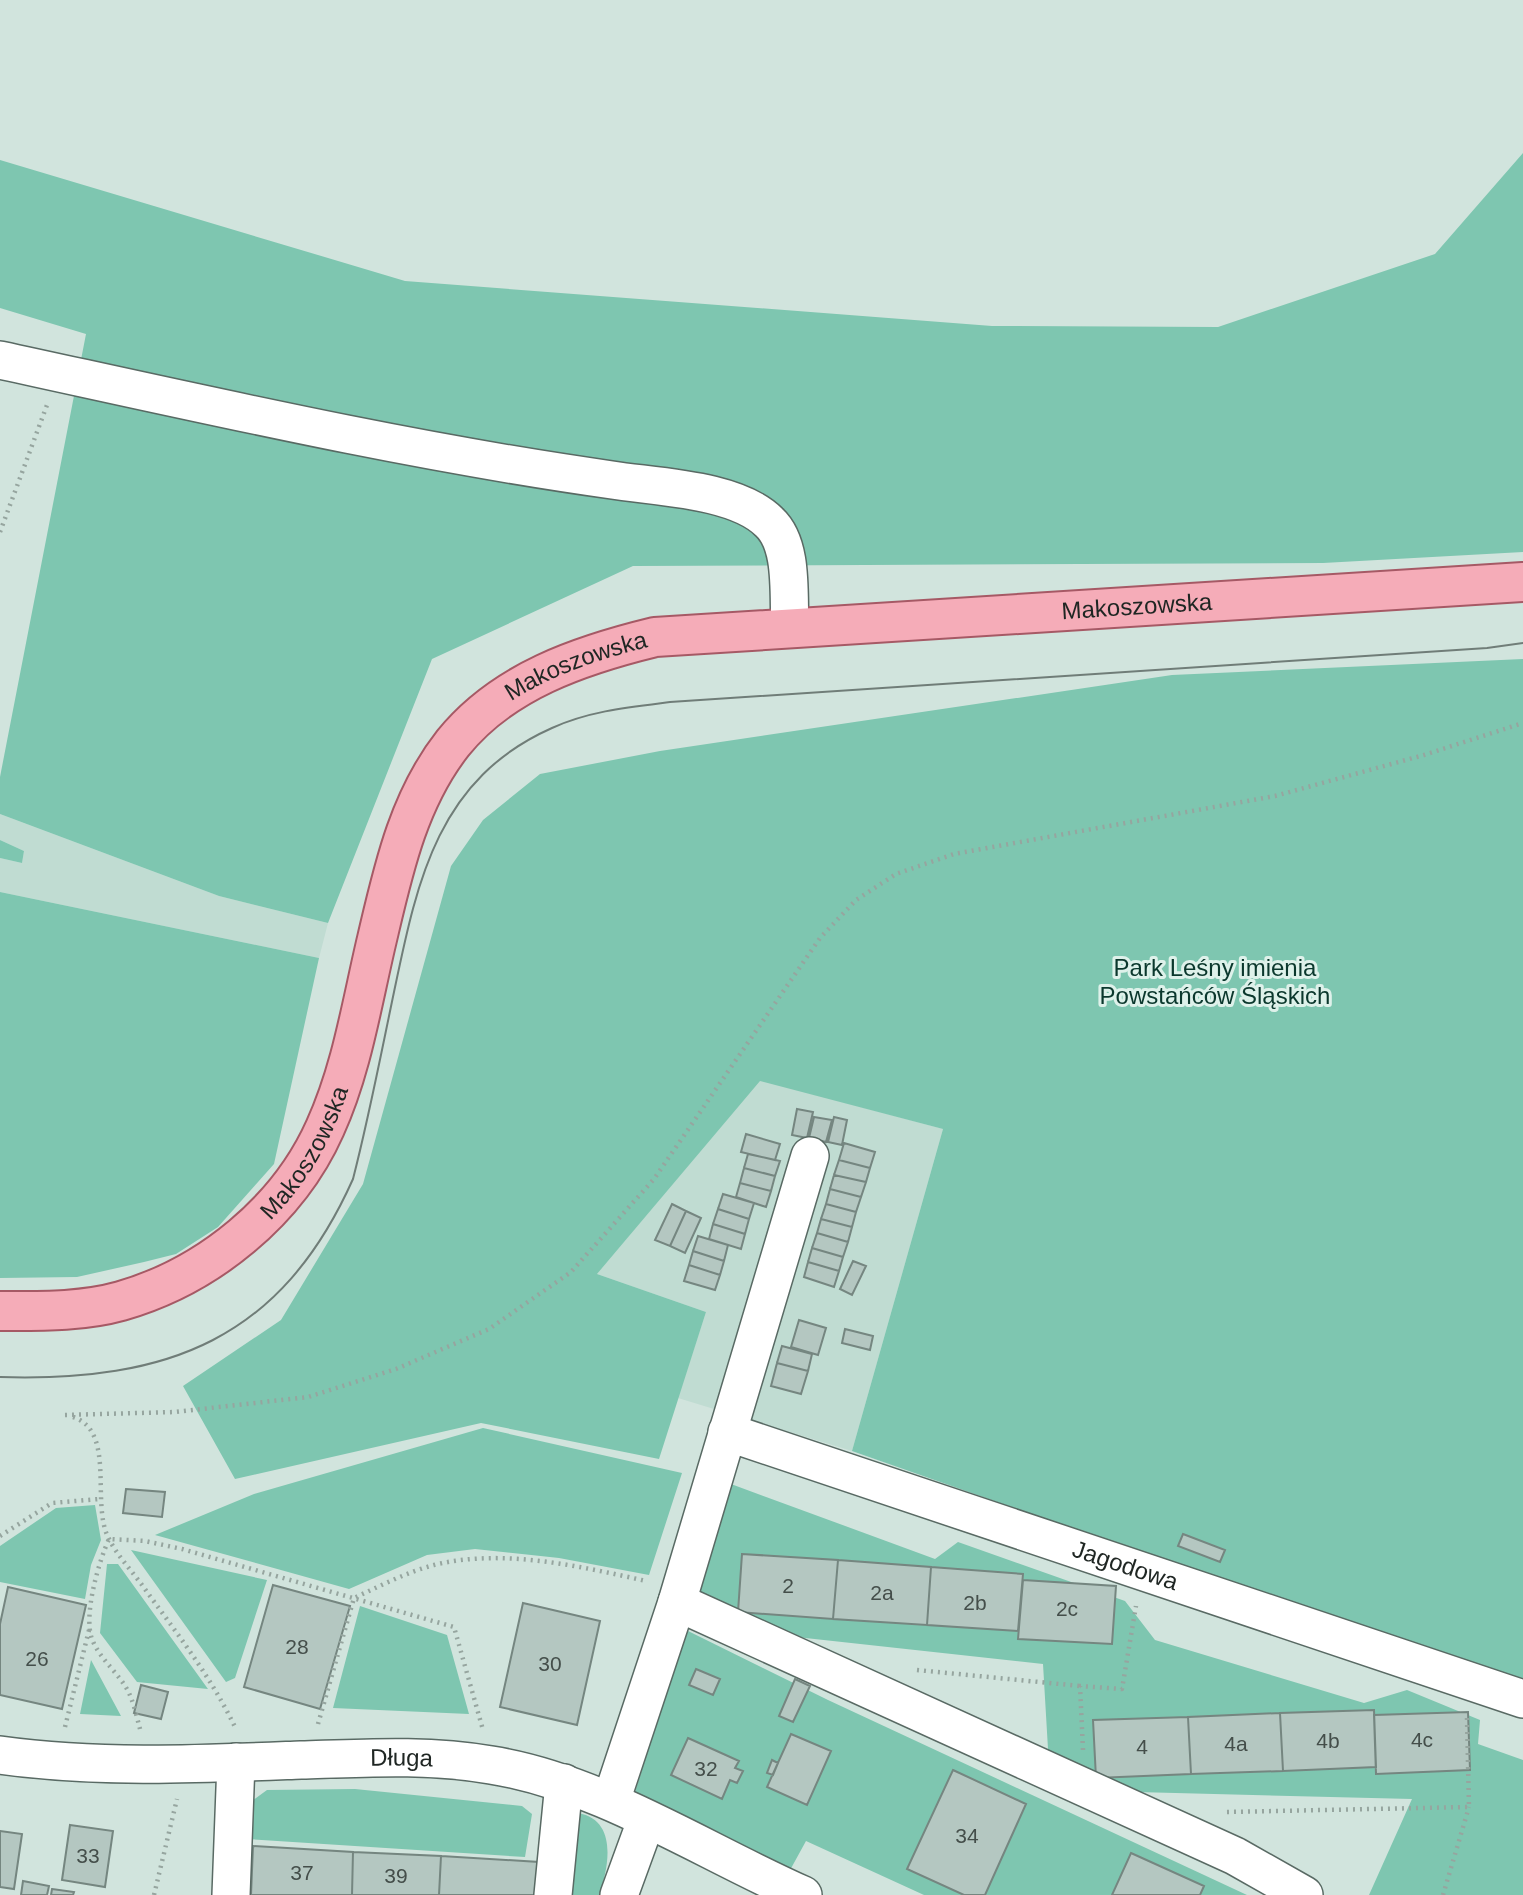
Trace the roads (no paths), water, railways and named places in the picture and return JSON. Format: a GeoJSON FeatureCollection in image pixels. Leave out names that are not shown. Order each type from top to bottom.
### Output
{"type":"FeatureCollection","features":[{"type":"Feature","properties":{"kind":"main road","name":"Makoszowska"},"geometry":{"type":"LineString","coordinates":[[0,1311],[79,1308],[119,1302],[166,1285],[222,1252],[271,1210],[305,1165],[325,1128],[345,1070],[390,881],[413,814],[453,743],[497,703],[549,669],[598,651],[655,637],[1523,582]]}},
{"type":"Feature","properties":{"kind":"street"},"geometry":{"type":"LineString","coordinates":[[21,363],[279,421],[527,468],[699,493],[744,506],[768,520],[783,539],[790,628]]}},
{"type":"Feature","properties":{"kind":"street"},"geometry":{"type":"LineString","coordinates":[[611,1801],[679,1596],[810,1156]]}},
{"type":"Feature","properties":{"kind":"street","name":"Jagodowa"},"geometry":{"type":"LineString","coordinates":[[727,1432],[1523,1699]]}},
{"type":"Feature","properties":{"kind":"street"},"geometry":{"type":"LineString","coordinates":[[679,1596],[1289,1891]]}},
{"type":"Feature","properties":{"kind":"street","name":"Długa"},"geometry":{"type":"LineString","coordinates":[[0,1755],[57,1762],[168,1764],[415,1758],[493,1765],[564,1783],[611,1801],[646,1821],[803,1895]]}},
{"type":"Feature","properties":{"kind":"street"},"geometry":{"type":"LineString","coordinates":[[231,1895],[244,1762]]}},
{"type":"Feature","properties":{"kind":"street"},"geometry":{"type":"LineString","coordinates":[[553,1895],[564,1783]]}},
{"type":"Feature","properties":{"kind":"street"},"geometry":{"type":"LineString","coordinates":[[619,1895],[646,1821]]}},
{"type":"Feature","properties":{"kind":"tram line"},"geometry":{"type":"LineString","coordinates":[[0,1377],[60,1377],[116,1371],[167,1359],[213,1340],[254,1314],[291,1279],[324,1234],[353,1179],[412,912],[438,838],[458,805],[482,775],[513,749],[552,728],[595,714],[670,702],[1487,648],[1523,643]]}},
{"type":"Feature","properties":{"kind":"park label","name":"Park Leśny imienia Powstańców Śląskich"},"geometry":{"type":"Point","coordinates":[1215,982]}}]}
